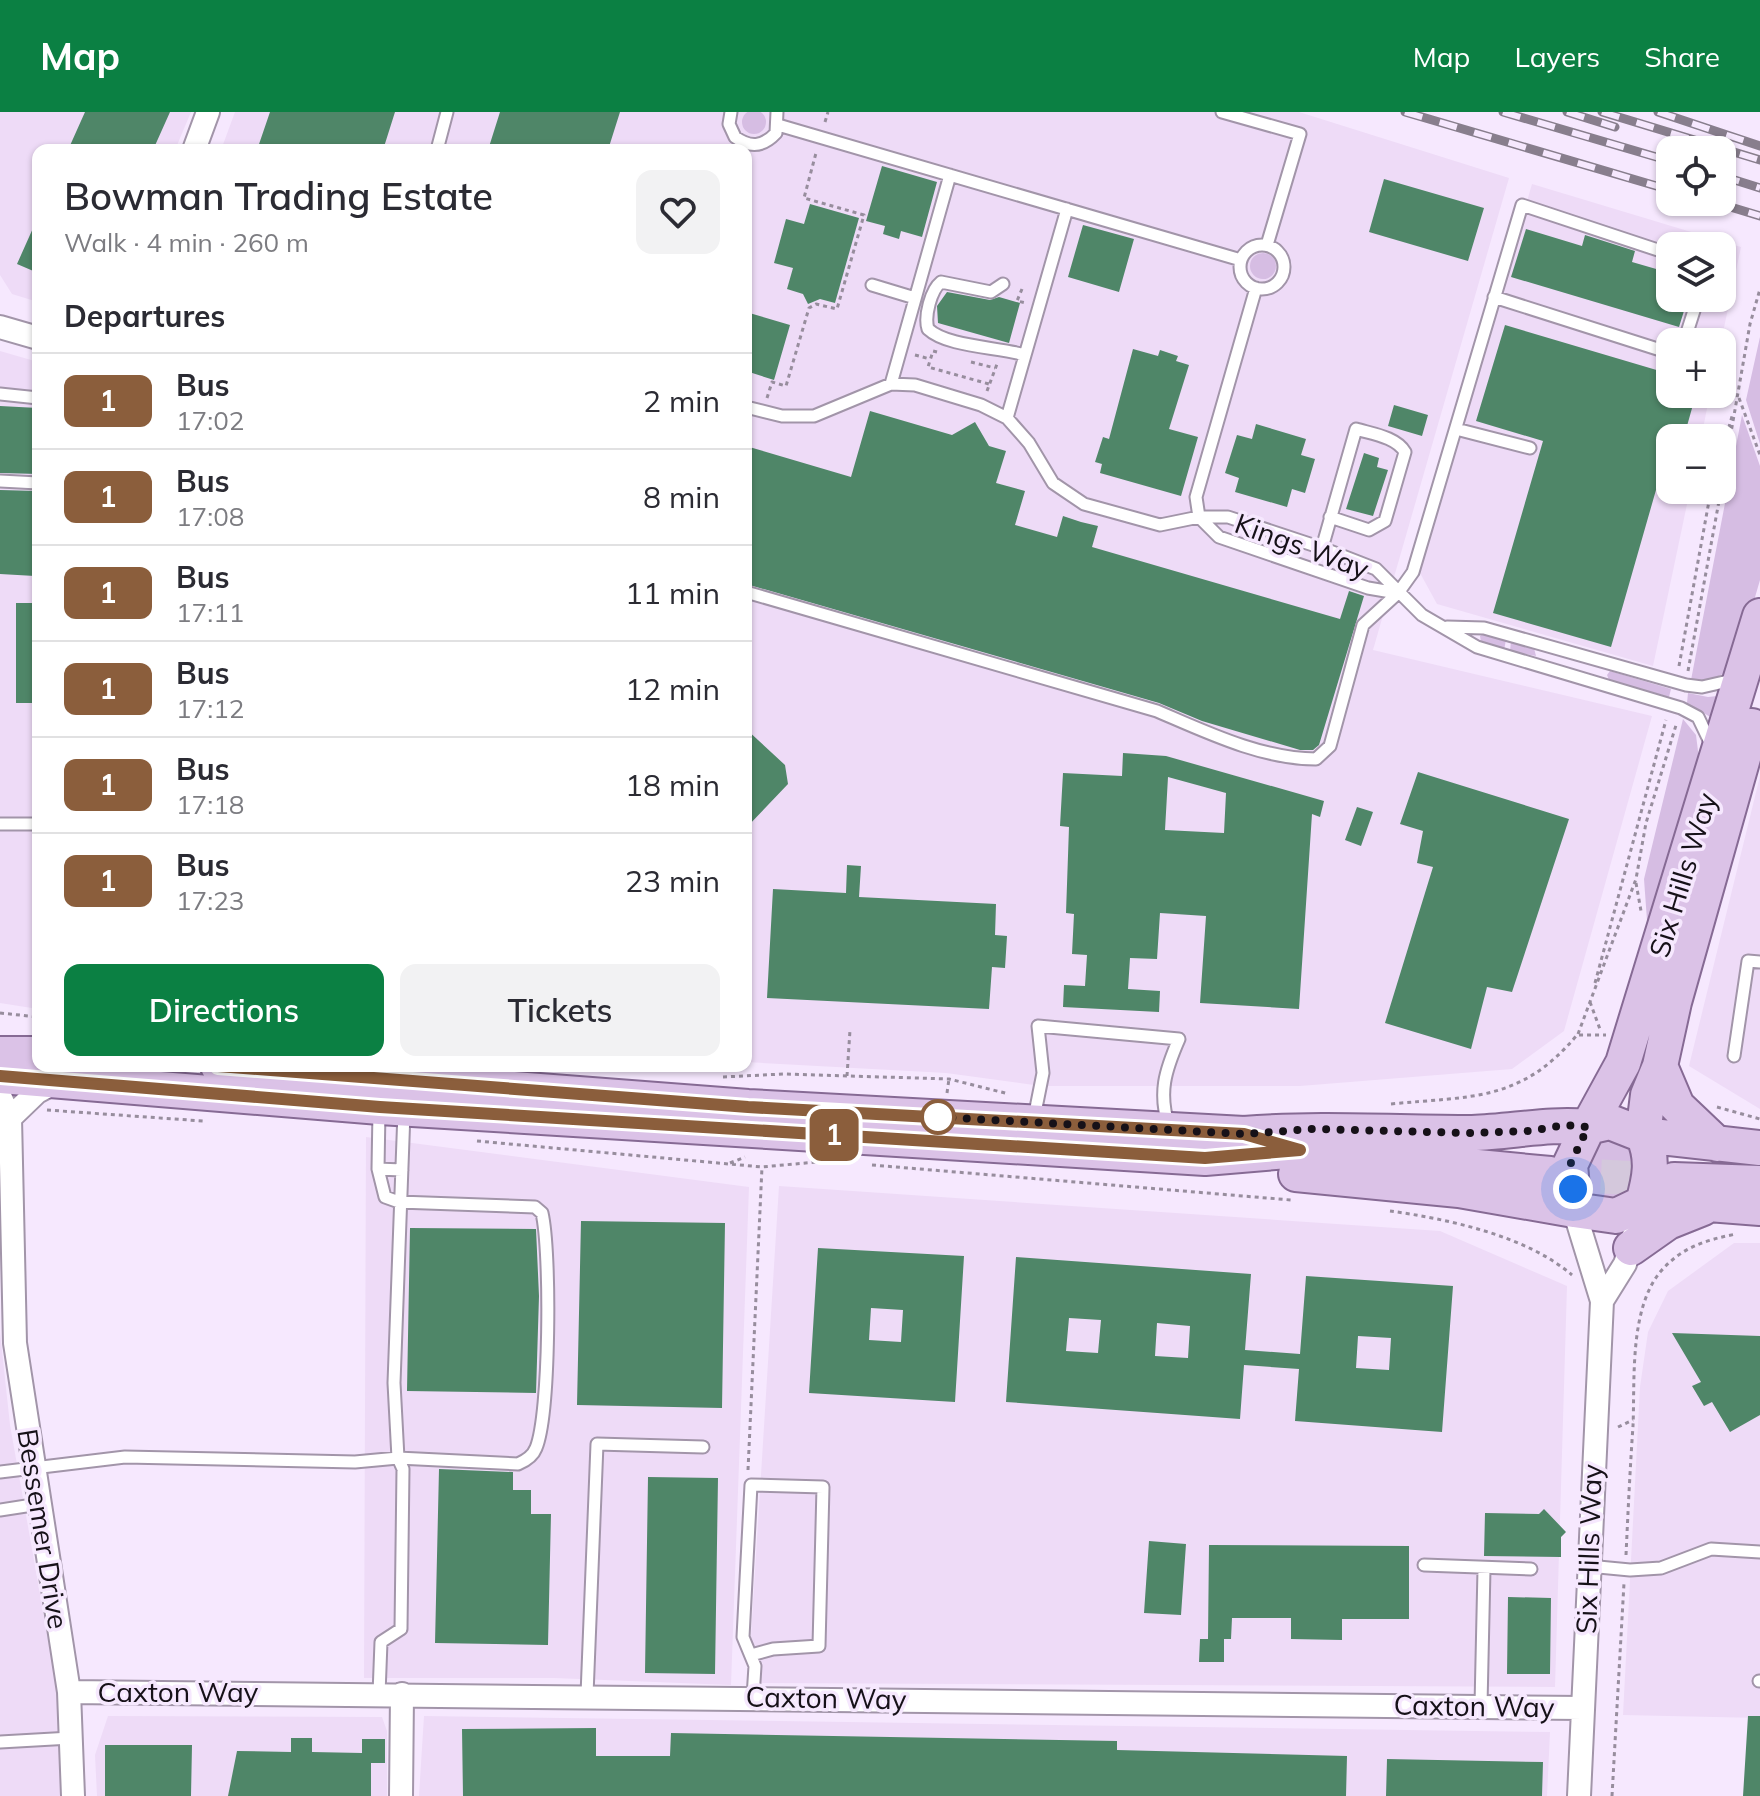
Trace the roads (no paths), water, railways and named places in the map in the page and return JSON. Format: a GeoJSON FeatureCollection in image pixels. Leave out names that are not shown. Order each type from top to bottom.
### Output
{"type":"FeatureCollection","features":[{"type":"Feature","properties":{"kind":"main road","name":"Six Hills Way"},"geometry":{"type":"LineString","coordinates":[[1643,1135],[1648,1095],[1660,1066],[1751,688],[1760,616]]}},
{"type":"Feature","properties":{"kind":"main road","name":"Six Hills Way"},"geometry":{"type":"LineString","coordinates":[[1588,1127],[1623,1063],[1715,769],[1751,688]]}},
{"type":"Feature","properties":{"kind":"main road"},"geometry":{"type":"LineString","coordinates":[[0,1054],[32,1054]]}},
{"type":"Feature","properties":{"kind":"main road"},"geometry":{"type":"LineString","coordinates":[[1660,1066],[1677,1106],[1717,1144]]}},
{"type":"Feature","properties":{"kind":"main road"},"geometry":{"type":"LineString","coordinates":[[296,1072],[748,1107],[1035,1111],[1170,1131],[1244,1134],[1312,1129],[1469,1133],[1529,1131],[1566,1125],[1588,1127],[1610,1122],[1643,1135],[1760,1148]]}},
{"type":"Feature","properties":{"kind":"main road"},"geometry":{"type":"LineString","coordinates":[[0,1076],[52,1095],[392,1108],[1205,1158],[1300,1150],[1550,1174]]}},
{"type":"Feature","properties":{"kind":"main road"},"geometry":{"type":"LineString","coordinates":[[1574,1210],[1570,1165],[1588,1127]]}},
{"type":"Feature","properties":{"kind":"main road"},"geometry":{"type":"LineString","coordinates":[[1244,1134],[1300,1150]]}},
{"type":"Feature","properties":{"kind":"main road"},"geometry":{"type":"LineString","coordinates":[[1643,1135],[1651,1152],[1650,1176],[1643,1203]]}},
{"type":"Feature","properties":{"kind":"main road"},"geometry":{"type":"LineString","coordinates":[[1205,1158],[1237,1168],[1459,1190],[1616,1216],[1643,1203],[1670,1201],[1707,1206],[1754,1221]]}},
{"type":"Feature","properties":{"kind":"main road"},"geometry":{"type":"LineString","coordinates":[[1674,1180],[1760,1183]]}},
{"type":"Feature","properties":{"kind":"main road"},"geometry":{"type":"LineString","coordinates":[[1631,1248],[1668,1222],[1707,1206]]}},
{"type":"Feature","properties":{"kind":"street"},"geometry":{"type":"LineString","coordinates":[[196,144],[208,112]]}},
{"type":"Feature","properties":{"kind":"street"},"geometry":{"type":"LineString","coordinates":[[0,327],[32,336]]}},
{"type":"Feature","properties":{"kind":"street"},"geometry":{"type":"LineString","coordinates":[[10,1118],[37,1092],[52,1095]]}},
{"type":"Feature","properties":{"kind":"street","name":"Bessemer Drive"},"geometry":{"type":"LineString","coordinates":[[0,1096],[10,1118],[6,1290],[69,1692],[73,1796]]}},
{"type":"Feature","properties":{"kind":"street","name":"Six Hills Way"},"geometry":{"type":"LineString","coordinates":[[1602,1301],[1625,1264],[1643,1203]]}},
{"type":"Feature","properties":{"kind":"street","name":"Six Hills Way"},"geometry":{"type":"LineString","coordinates":[[1574,1210],[1602,1301],[1579,1796]]}},
{"type":"Feature","properties":{"kind":"street","name":"Caxton Way"},"geometry":{"type":"LineString","coordinates":[[69,1692],[587,1695],[1583,1708]]}},
{"type":"Feature","properties":{"kind":"street"},"geometry":{"type":"LineString","coordinates":[[401,1796],[402,1694]]}},
{"type":"Feature","properties":{"kind":"lane"},"geometry":{"type":"LineString","coordinates":[[439,144],[447,112]]}},
{"type":"Feature","properties":{"kind":"lane"},"geometry":{"type":"LineString","coordinates":[[731,112],[732,132],[742,144]]}},
{"type":"Feature","properties":{"kind":"lane"},"geometry":{"type":"LineString","coordinates":[[752,146],[764,144],[778,125],[777,112]]}},
{"type":"Feature","properties":{"kind":"lane"},"geometry":{"type":"LineString","coordinates":[[1222,112],[1300,134],[1267,245]]}},
{"type":"Feature","properties":{"kind":"lane"},"geometry":{"type":"LineString","coordinates":[[778,125],[1241,260]]}},
{"type":"Feature","properties":{"kind":"lane"},"geometry":{"type":"LineString","coordinates":[[891,384],[950,175]]}},
{"type":"Feature","properties":{"kind":"lane"},"geometry":{"type":"LineString","coordinates":[[752,594],[1157,711],[1217,736],[1298,759],[1316,759],[1330,746],[1363,625],[1398,593],[1413,572],[1522,205],[1656,249]]}},
{"type":"Feature","properties":{"kind":"lane"},"geometry":{"type":"LineString","coordinates":[[1007,418],[1067,209]]}},
{"type":"Feature","properties":{"kind":"lane"},"geometry":{"type":"LineString","coordinates":[[1267,245],[1282,257],[1284,270],[1270,287],[1256,288],[1241,274],[1241,260],[1251,248],[1267,245]]}},
{"type":"Feature","properties":{"kind":"lane"},"geometry":{"type":"LineString","coordinates":[[1003,284],[991,292],[948,280],[941,282],[935,286],[926,322],[932,333],[1025,355]]}},
{"type":"Feature","properties":{"kind":"lane"},"geometry":{"type":"LineString","coordinates":[[872,285],[915,298]]}},
{"type":"Feature","properties":{"kind":"lane"},"geometry":{"type":"LineString","coordinates":[[1199,517],[1196,497],[1256,288]]}},
{"type":"Feature","properties":{"kind":"lane"},"geometry":{"type":"LineString","coordinates":[[1494,297],[1656,349]]}},
{"type":"Feature","properties":{"kind":"lane","name":"Kings Way"},"geometry":{"type":"LineString","coordinates":[[752,408],[782,416],[814,416],[875,388],[891,384],[915,385],[981,405],[1007,418],[1029,443],[1053,483],[1073,498],[1160,525],[1199,517],[1228,517],[1376,569],[1422,615],[1477,647],[1676,706],[1698,717],[1709,736],[1715,769]]}},
{"type":"Feature","properties":{"kind":"lane"},"geometry":{"type":"LineString","coordinates":[[0,394],[32,397]]}},
{"type":"Feature","properties":{"kind":"lane"},"geometry":{"type":"LineString","coordinates":[[1322,548],[1330,517],[1356,429],[1396,441],[1403,447],[1405,452],[1385,521],[1369,530],[1330,517]]}},
{"type":"Feature","properties":{"kind":"lane"},"geometry":{"type":"LineString","coordinates":[[1456,429],[1530,448]]}},
{"type":"Feature","properties":{"kind":"lane"},"geometry":{"type":"LineString","coordinates":[[0,481],[32,483]]}},
{"type":"Feature","properties":{"kind":"lane","name":"Kings Way"},"geometry":{"type":"LineString","coordinates":[[1199,517],[1219,537],[1368,588],[1398,593]]}},
{"type":"Feature","properties":{"kind":"lane"},"geometry":{"type":"LineString","coordinates":[[1446,627],[1484,628],[1681,684],[1751,688]]}},
{"type":"Feature","properties":{"kind":"lane"},"geometry":{"type":"LineString","coordinates":[[0,824],[32,824]]}},
{"type":"Feature","properties":{"kind":"lane"},"geometry":{"type":"LineString","coordinates":[[1734,1056],[1748,961],[1760,962]]}},
{"type":"Feature","properties":{"kind":"lane"},"geometry":{"type":"LineString","coordinates":[[1035,1111],[1043,1073],[1038,1026],[1179,1039],[1162,1078],[1164,1111],[1170,1131]]}},
{"type":"Feature","properties":{"kind":"lane"},"geometry":{"type":"LineString","coordinates":[[0,1472],[125,1457],[355,1462],[398,1458],[518,1464],[536,1449],[546,1386],[545,1226],[542,1213],[535,1207],[399,1202],[382,1194],[378,1169],[392,1108]]}},
{"type":"Feature","properties":{"kind":"lane"},"geometry":{"type":"LineString","coordinates":[[379,1694],[381,1642],[401,1629],[403,1469],[398,1458],[394,1383],[402,1170],[392,1108]]}},
{"type":"Feature","properties":{"kind":"lane"},"geometry":{"type":"LineString","coordinates":[[378,1169],[402,1170]]}},
{"type":"Feature","properties":{"kind":"lane"},"geometry":{"type":"LineString","coordinates":[[587,1695],[597,1444],[703,1447]]}},
{"type":"Feature","properties":{"kind":"lane"},"geometry":{"type":"LineString","coordinates":[[751,1655],[773,1649],[819,1646],[823,1487],[751,1485],[743,1637],[755,1666],[753,1697]]}},
{"type":"Feature","properties":{"kind":"lane"},"geometry":{"type":"LineString","coordinates":[[0,1510],[39,1504]]}},
{"type":"Feature","properties":{"kind":"lane"},"geometry":{"type":"LineString","coordinates":[[1588,1566],[1661,1568],[1711,1549],[1760,1552]]}},
{"type":"Feature","properties":{"kind":"lane"},"geometry":{"type":"LineString","coordinates":[[1424,1565],[1531,1569]]}},
{"type":"Feature","properties":{"kind":"lane"},"geometry":{"type":"LineString","coordinates":[[1481,1705],[1484,1569]]}},
{"type":"Feature","properties":{"kind":"lane"},"geometry":{"type":"LineString","coordinates":[[0,1742],[73,1738]]}},
{"type":"Feature","properties":{"kind":"tunnel"},"geometry":{"type":"LineString","coordinates":[[1550,1174],[1674,1180]]}},
{"type":"Feature","properties":{"kind":"railway"},"geometry":{"type":"LineString","coordinates":[[1405,112],[1656,186]]}},
{"type":"Feature","properties":{"kind":"railway"},"geometry":{"type":"LineString","coordinates":[[1503,112],[1656,157]]}},
{"type":"Feature","properties":{"kind":"railway"},"geometry":{"type":"LineString","coordinates":[[1567,112],[1615,127]]}},
{"type":"Feature","properties":{"kind":"railway"},"geometry":{"type":"LineString","coordinates":[[1602,112],[1760,160]]}},
{"type":"Feature","properties":{"kind":"railway"},"geometry":{"type":"LineString","coordinates":[[1658,112],[1760,146]]}},
{"type":"Feature","properties":{"kind":"railway"},"geometry":{"type":"LineString","coordinates":[[1736,180],[1760,188]]}},
{"type":"Feature","properties":{"kind":"railway"},"geometry":{"type":"LineString","coordinates":[[1736,209],[1760,216]]}}]}
